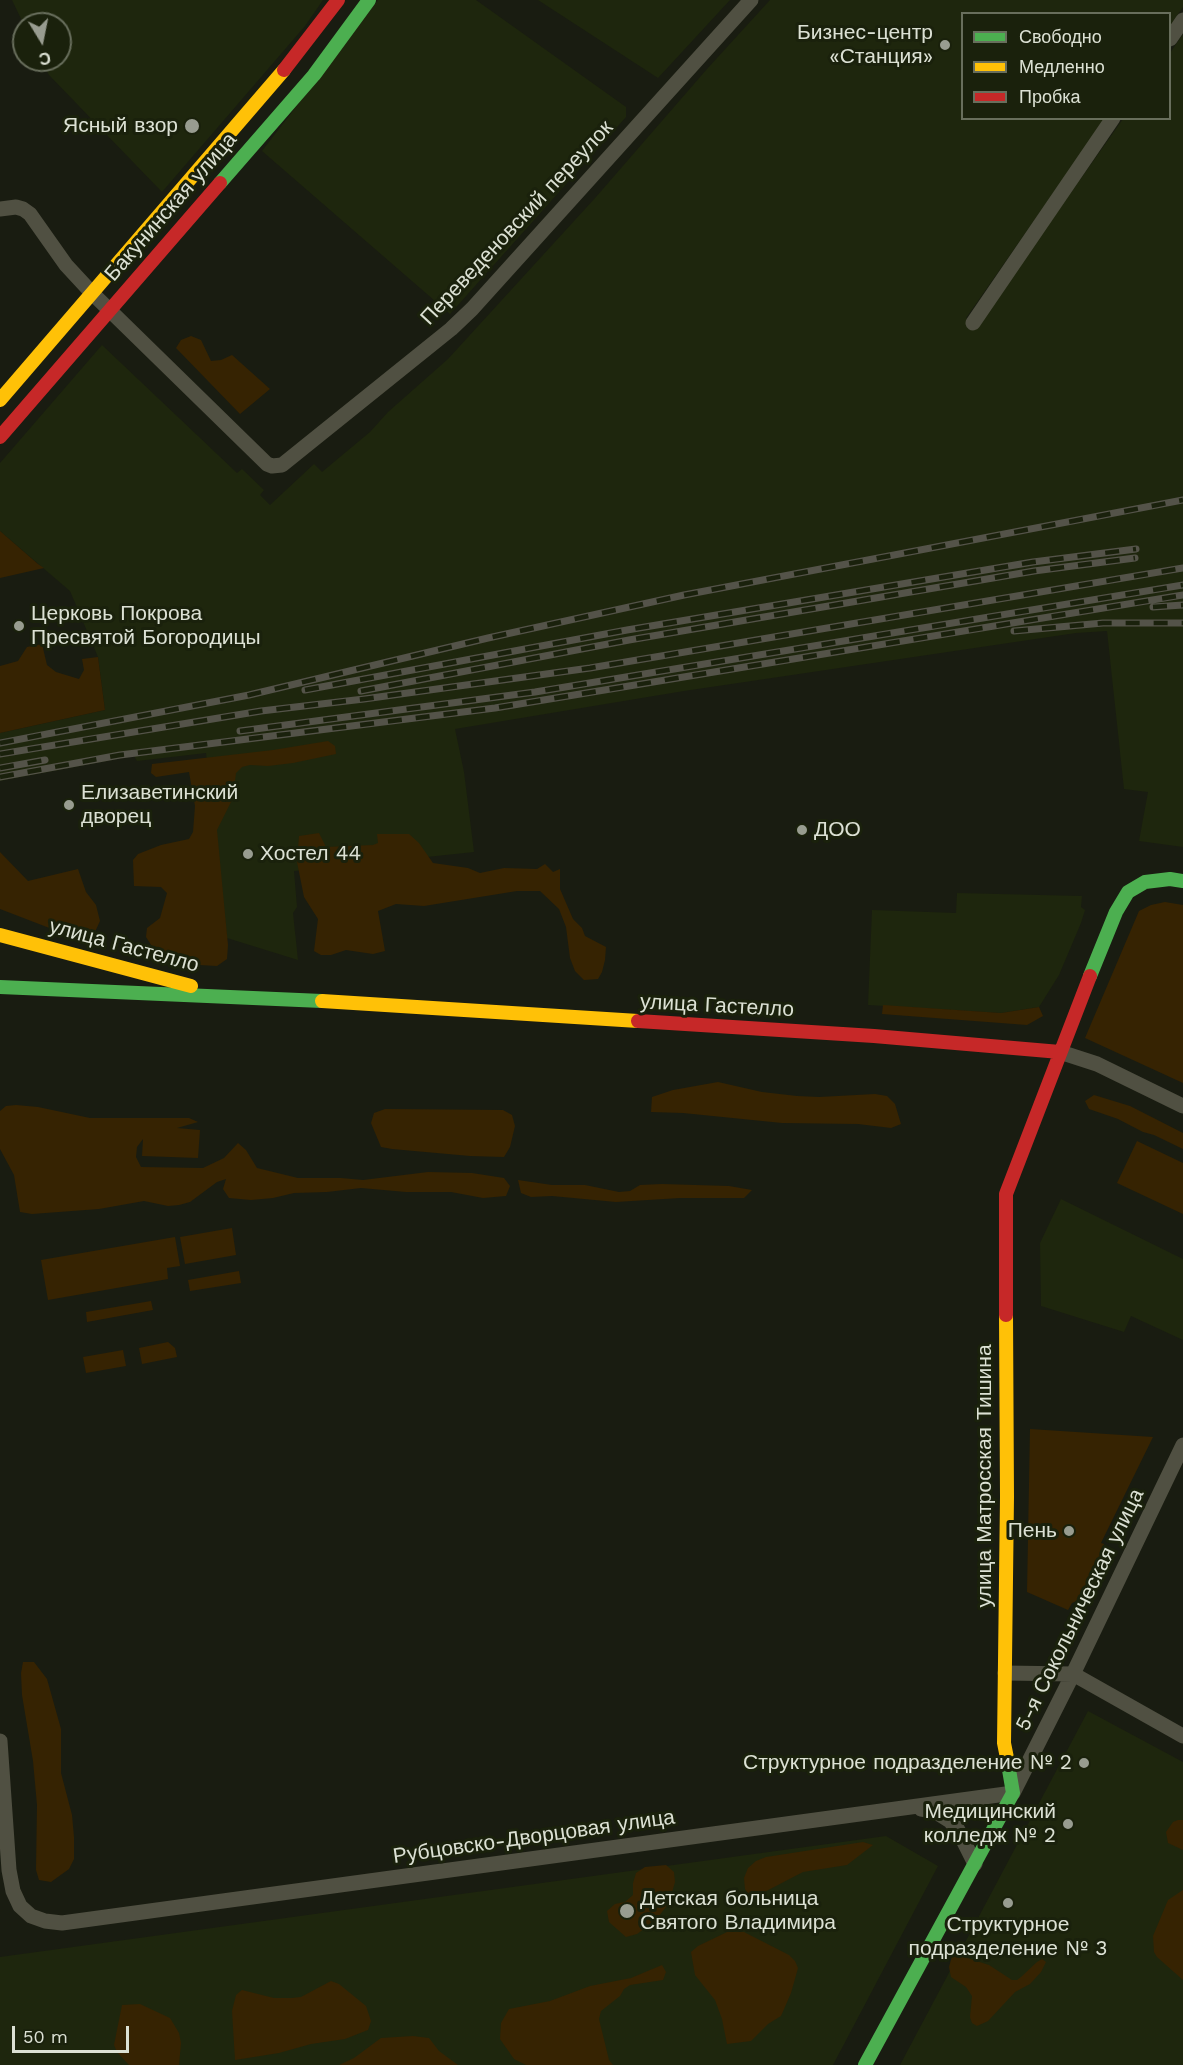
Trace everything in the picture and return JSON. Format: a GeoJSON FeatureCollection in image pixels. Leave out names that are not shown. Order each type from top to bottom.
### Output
{"type":"FeatureCollection","features":[{"type":"Feature","properties":{"kind":"street","name":"Бакунинская улица"},"geometry":{"type":"LineString","coordinates":[[0,400],[272,85],[338,0]]}},
{"type":"Feature","properties":{"kind":"street","name":"Бакунинская улица"},"geometry":{"type":"LineString","coordinates":[[0,437],[314,75],[369,0]]}},
{"type":"Feature","properties":{"kind":"street","name":"Переведеновский переулок"},"geometry":{"type":"LineString","coordinates":[[0,209],[16,207],[30,214],[66,265],[92,292],[267,464],[282,465],[451,329],[472,309],[751,0]]}},
{"type":"Feature","properties":{"kind":"street"},"geometry":{"type":"LineString","coordinates":[[1171,38],[1183,20]]}},
{"type":"Feature","properties":{"kind":"street"},"geometry":{"type":"LineString","coordinates":[[973,323],[1112,120]]}},
{"type":"Feature","properties":{"kind":"street","name":"улица Матросская Тишина"},"geometry":{"type":"LineString","coordinates":[[1013,1793],[1004,1743],[1007,1497],[1006,1194],[1116,912],[1128,892],[1145,882],[1170,879],[1183,881]]}},
{"type":"Feature","properties":{"kind":"street","name":"улица Гастелло"},"geometry":{"type":"LineString","coordinates":[[0,935],[189,986],[237,996]]}},
{"type":"Feature","properties":{"kind":"street","name":"улица Гастелло"},"geometry":{"type":"LineString","coordinates":[[0,987],[237,996],[874,1036],[1060,1052],[1097,1064],[1183,1106]]}},
{"type":"Feature","properties":{"kind":"street","name":"5-я Сокольническая улица"},"geometry":{"type":"LineString","coordinates":[[1013,1793],[1183,1445]]}},
{"type":"Feature","properties":{"kind":"street"},"geometry":{"type":"LineString","coordinates":[[1005,1673],[1073,1674],[1183,1736]]}},
{"type":"Feature","properties":{"kind":"street","name":"Рубцовско-Дворцовая улица"},"geometry":{"type":"LineString","coordinates":[[0,1741],[9,1870],[13,1892],[20,1906],[31,1916],[62,1923],[1013,1793]]}},
{"type":"Feature","properties":{"kind":"street"},"geometry":{"type":"LineString","coordinates":[[865,2065],[1013,1793]]}},
{"type":"Feature","properties":{"kind":"street"},"geometry":{"type":"LineString","coordinates":[[912,1807],[934,1811],[950,1821],[958,1830],[975,1864]]}},
{"type":"Feature","properties":{"kind":"shaded area"},"geometry":{"type":"Polygon","coordinates":[[[12,0],[323,0],[305,26],[162,192],[47,72],[72,72],[72,12],[18,12],[12,0]]]}},
{"type":"Feature","properties":{"kind":"shaded area"},"geometry":{"type":"Polygon","coordinates":[[[378,0],[476,0],[626,107],[626,117],[450,314],[262,151],[378,0]]]}},
{"type":"Feature","properties":{"kind":"shaded area"},"geometry":{"type":"Polygon","coordinates":[[[538,0],[730,0],[658,78],[538,0]]]}},
{"type":"Feature","properties":{"kind":"shaded area"},"geometry":{"type":"Polygon","coordinates":[[[770,0],[1183,0],[1183,7],[1171,25],[1171,12],[961,12],[961,120],[1104,120],[966,318],[979,326],[1122,120],[1171,120],[1171,52],[1183,34],[1183,847],[1139,841],[1148,792],[1124,789],[1107,631],[1076,633],[684,691],[455,729],[464,772],[474,852],[294,871],[297,907],[293,913],[298,960],[227,938],[206,753],[137,761],[134,756],[0,781],[0,733],[105,710],[98,657],[70,591],[0,531],[0,463],[102,345],[237,473],[242,469],[264,490],[260,495],[270,505],[314,464],[322,472],[370,432],[388,412],[448,359],[596,197],[770,0]]]}},
{"type":"Feature","properties":{"kind":"shaded area"},"geometry":{"type":"Polygon","coordinates":[[[191,336],[201,340],[211,361],[232,355],[270,389],[240,414],[176,348],[181,340],[191,336]]]}},
{"type":"Feature","properties":{"kind":"shaded area"},"geometry":{"type":"Polygon","coordinates":[[[0,531],[38,564],[44,568],[0,578],[0,531]]]}},
{"type":"Feature","properties":{"kind":"shaded area"},"geometry":{"type":"Polygon","coordinates":[[[42,644],[47,665],[56,672],[79,679],[84,670],[82,659],[98,657],[105,710],[0,733],[0,666],[18,661],[27,647],[42,644]]]}},
{"type":"Feature","properties":{"kind":"shaded area"},"geometry":{"type":"Polygon","coordinates":[[[328,741],[335,746],[336,754],[293,763],[268,766],[250,765],[242,767],[236,773],[233,798],[217,830],[228,945],[227,959],[217,966],[199,965],[158,956],[146,937],[147,928],[160,918],[167,893],[161,887],[134,886],[133,860],[138,854],[161,845],[189,839],[193,832],[195,806],[189,772],[156,777],[151,773],[152,764],[328,741]]]}},
{"type":"Feature","properties":{"kind":"shaded area"},"geometry":{"type":"Polygon","coordinates":[[[319,833],[326,847],[373,845],[378,843],[377,834],[409,834],[419,843],[433,863],[468,868],[480,873],[504,868],[537,869],[545,864],[553,872],[560,869],[560,889],[573,919],[582,928],[585,936],[606,947],[602,972],[598,979],[584,980],[575,971],[570,958],[566,927],[559,909],[540,891],[517,891],[424,906],[396,904],[378,911],[385,951],[373,954],[346,950],[331,955],[321,955],[314,951],[318,919],[304,897],[297,862],[299,836],[319,833]]]}},
{"type":"Feature","properties":{"kind":"shaded area"},"geometry":{"type":"Polygon","coordinates":[[[0,852],[28,881],[78,869],[86,892],[96,905],[100,921],[94,934],[52,929],[0,909],[0,852]]]}},
{"type":"Feature","properties":{"kind":"shaded area"},"geometry":{"type":"Polygon","coordinates":[[[957,893],[1082,896],[1081,907],[1085,910],[1081,923],[1059,975],[1039,1007],[1001,1013],[868,1005],[872,910],[956,913],[957,893]]]}},
{"type":"Feature","properties":{"kind":"shaded area"},"geometry":{"type":"Polygon","coordinates":[[[1165,902],[1183,905],[1183,1083],[1085,1038],[1139,911],[1165,902]]]}},
{"type":"Feature","properties":{"kind":"shaded area"},"geometry":{"type":"Polygon","coordinates":[[[883,1005],[1001,1013],[1039,1007],[1043,1016],[1027,1025],[882,1014],[883,1005]]]}},
{"type":"Feature","properties":{"kind":"shaded area"},"geometry":{"type":"Polygon","coordinates":[[[718,1082],[762,1092],[797,1096],[875,1094],[887,1096],[895,1104],[901,1124],[891,1128],[858,1124],[782,1123],[651,1112],[652,1097],[673,1090],[718,1082]]]}},
{"type":"Feature","properties":{"kind":"shaded area"},"geometry":{"type":"Polygon","coordinates":[[[1094,1095],[1130,1106],[1183,1133],[1183,1149],[1118,1119],[1089,1109],[1085,1101],[1094,1095]]]}},
{"type":"Feature","properties":{"kind":"shaded area"},"geometry":{"type":"Polygon","coordinates":[[[6,1106],[38,1107],[90,1118],[189,1118],[198,1122],[177,1128],[200,1130],[198,1158],[142,1156],[143,1139],[137,1147],[136,1157],[141,1167],[203,1168],[224,1158],[238,1143],[246,1150],[257,1168],[298,1178],[363,1180],[428,1172],[472,1173],[504,1178],[510,1186],[506,1196],[483,1198],[451,1192],[406,1192],[361,1188],[294,1193],[251,1200],[229,1198],[223,1189],[226,1179],[217,1182],[190,1202],[179,1205],[168,1206],[144,1201],[99,1209],[32,1214],[20,1212],[14,1175],[0,1149],[0,1111],[6,1106]]]}},
{"type":"Feature","properties":{"kind":"shaded area"},"geometry":{"type":"Polygon","coordinates":[[[385,1109],[503,1110],[512,1115],[515,1126],[510,1147],[504,1157],[392,1149],[381,1147],[371,1123],[374,1113],[385,1109]]]}},
{"type":"Feature","properties":{"kind":"shaded area"},"geometry":{"type":"Polygon","coordinates":[[[1137,1141],[1183,1163],[1183,1214],[1117,1183],[1137,1141]]]}},
{"type":"Feature","properties":{"kind":"shaded area"},"geometry":{"type":"Polygon","coordinates":[[[518,1180],[552,1185],[585,1185],[619,1192],[630,1191],[640,1185],[662,1184],[729,1186],[752,1190],[744,1198],[680,1198],[616,1202],[552,1196],[531,1197],[521,1193],[518,1180]]]}},
{"type":"Feature","properties":{"kind":"shaded area"},"geometry":{"type":"Polygon","coordinates":[[[1061,1199],[1183,1259],[1183,1340],[1131,1316],[1124,1332],[1041,1306],[1040,1243],[1061,1199]]]}},
{"type":"Feature","properties":{"kind":"shaded area"},"geometry":{"type":"Polygon","coordinates":[[[232,1228],[236,1255],[185,1264],[180,1237],[232,1228]]]}},
{"type":"Feature","properties":{"kind":"shaded area"},"geometry":{"type":"Polygon","coordinates":[[[175,1237],[180,1266],[167,1268],[168,1279],[48,1300],[41,1260],[175,1237]]]}},
{"type":"Feature","properties":{"kind":"shaded area"},"geometry":{"type":"Polygon","coordinates":[[[239,1271],[241,1283],[190,1291],[188,1280],[239,1271]]]}},
{"type":"Feature","properties":{"kind":"shaded area"},"geometry":{"type":"Polygon","coordinates":[[[151,1301],[153,1310],[87,1322],[86,1312],[151,1301]]]}},
{"type":"Feature","properties":{"kind":"shaded area"},"geometry":{"type":"Polygon","coordinates":[[[168,1342],[175,1348],[177,1357],[142,1364],[139,1348],[168,1342]]]}},
{"type":"Feature","properties":{"kind":"shaded area"},"geometry":{"type":"Polygon","coordinates":[[[123,1350],[126,1366],[86,1373],[83,1357],[123,1350]]]}},
{"type":"Feature","properties":{"kind":"shaded area"},"geometry":{"type":"Polygon","coordinates":[[[1030,1429],[1153,1437],[1101,1543],[1104,1544],[1104,1549],[1086,1583],[1084,1594],[1081,1599],[1072,1603],[1068,1610],[1027,1592],[1030,1429]]]}},
{"type":"Feature","properties":{"kind":"shaded area"},"geometry":{"type":"Polygon","coordinates":[[[23,1662],[34,1662],[47,1679],[61,1729],[61,1773],[72,1815],[74,1859],[69,1869],[51,1882],[39,1880],[36,1870],[37,1805],[33,1761],[22,1695],[23,1662]]]}},
{"type":"Feature","properties":{"kind":"shaded area"},"geometry":{"type":"Polygon","coordinates":[[[1088,1711],[1183,1762],[1183,2065],[900,2065],[1088,1711]]]}},
{"type":"Feature","properties":{"kind":"shaded area"},"geometry":{"type":"Polygon","coordinates":[[[1183,1820],[1183,1850],[1168,1843],[1166,1832],[1173,1822],[1183,1820]]]}},
{"type":"Feature","properties":{"kind":"shaded area","name":"Детская больница Святого Владимира"},"geometry":{"type":"Polygon","coordinates":[[[886,1836],[938,1866],[833,2065],[0,2065],[0,1957],[886,1836]]]}},
{"type":"Feature","properties":{"kind":"shaded area"},"geometry":{"type":"Polygon","coordinates":[[[863,1842],[873,1845],[847,1865],[803,1872],[751,1899],[745,1889],[744,1878],[748,1868],[756,1861],[766,1857],[863,1842]]]}},
{"type":"Feature","properties":{"kind":"shaded area"},"geometry":{"type":"Polygon","coordinates":[[[666,1865],[674,1872],[675,1882],[669,1903],[655,1921],[637,1934],[626,1937],[609,1922],[607,1911],[633,1895],[636,1873],[645,1867],[666,1865]]]}},
{"type":"Feature","properties":{"kind":"shaded area"},"geometry":{"type":"Polygon","coordinates":[[[1183,1890],[1183,1980],[1157,1957],[1154,1952],[1153,1936],[1168,1900],[1183,1890]]]}},
{"type":"Feature","properties":{"kind":"shaded area"},"geometry":{"type":"Polygon","coordinates":[[[727,1932],[744,1932],[789,1955],[798,1968],[781,2016],[768,2024],[751,2041],[727,2044],[715,2000],[695,1975],[691,1952],[698,1946],[727,1932]]]}},
{"type":"Feature","properties":{"kind":"shaded area"},"geometry":{"type":"Polygon","coordinates":[[[958,1955],[989,1965],[1012,1980],[1017,1980],[1042,1959],[1046,1962],[1041,1972],[1030,1984],[1015,1992],[988,2021],[977,2026],[972,2023],[970,2017],[972,1996],[966,1987],[951,1977],[949,1967],[952,1956],[958,1955]]]}},
{"type":"Feature","properties":{"kind":"shaded area"},"geometry":{"type":"Polygon","coordinates":[[[662,1965],[666,1972],[663,1980],[630,1985],[601,2011],[599,2019],[609,2060],[613,2065],[526,2065],[514,2059],[500,2039],[501,2023],[509,2009],[550,2001],[590,1986],[631,1978],[662,1965]]]}},
{"type":"Feature","properties":{"kind":"shaded area"},"geometry":{"type":"Polygon","coordinates":[[[331,1981],[339,1984],[366,2006],[371,2021],[368,2030],[345,2039],[235,2060],[232,2011],[236,1995],[242,1990],[274,1998],[292,1998],[301,1997],[331,1981]]]}},
{"type":"Feature","properties":{"kind":"shaded area"},"geometry":{"type":"Polygon","coordinates":[[[140,2004],[170,2018],[179,2033],[181,2043],[179,2065],[129,2065],[117,2052],[114,2045],[122,2005],[140,2004]]]}},
{"type":"Feature","properties":{"kind":"shaded area"},"geometry":{"type":"Polygon","coordinates":[[[413,2036],[429,2038],[439,2051],[458,2065],[339,2065],[354,2058],[381,2038],[413,2036]]]}},
{"type":"Feature","properties":{"kind":"railway"},"geometry":{"type":"LineString","coordinates":[[0,743],[249,695],[488,638],[684,595],[1183,500]]}},
{"type":"Feature","properties":{"kind":"railway"},"geometry":{"type":"LineString","coordinates":[[305,690],[627,630],[1033,562],[1136,549]]}},
{"type":"Feature","properties":{"kind":"railway"},"geometry":{"type":"LineString","coordinates":[[361,691],[629,640],[1034,571],[1135,558]]}},
{"type":"Feature","properties":{"kind":"railway"},"geometry":{"type":"LineString","coordinates":[[0,754],[261,711],[590,668],[1183,568]]}},
{"type":"Feature","properties":{"kind":"railway"},"geometry":{"type":"LineString","coordinates":[[240,731],[535,692],[1183,585]]}},
{"type":"Feature","properties":{"kind":"railway"},"geometry":{"type":"LineString","coordinates":[[0,777],[120,755],[495,708],[1183,595]]}},
{"type":"Feature","properties":{"kind":"railway"},"geometry":{"type":"LineString","coordinates":[[1153,607],[1183,605]]}},
{"type":"Feature","properties":{"kind":"railway"},"geometry":{"type":"LineString","coordinates":[[1014,631],[1103,623],[1183,623]]}},
{"type":"Feature","properties":{"kind":"railway"},"geometry":{"type":"LineString","coordinates":[[0,768],[45,760]]}},
{"type":"Feature","properties":{"kind":"traffic: fast"},"geometry":{"type":"LineString","coordinates":[[220,183],[314,75],[369,0]]}},
{"type":"Feature","properties":{"kind":"traffic: fast"},"geometry":{"type":"LineString","coordinates":[[1090,976],[1116,912],[1128,892],[1145,882],[1170,879],[1183,881]]}},
{"type":"Feature","properties":{"kind":"traffic: fast"},"geometry":{"type":"LineString","coordinates":[[0,987],[322,1001]]}},
{"type":"Feature","properties":{"kind":"traffic: fast"},"geometry":{"type":"LineString","coordinates":[[865,2065],[1013,1793],[1007,1758]]}},
{"type":"Feature","properties":{"kind":"traffic: slow"},"geometry":{"type":"LineString","coordinates":[[0,400],[284,70]]}},
{"type":"Feature","properties":{"kind":"traffic: slow"},"geometry":{"type":"LineString","coordinates":[[0,935],[191,986]]}},
{"type":"Feature","properties":{"kind":"traffic: slow"},"geometry":{"type":"LineString","coordinates":[[322,1001],[638,1021]]}},
{"type":"Feature","properties":{"kind":"traffic: slow"},"geometry":{"type":"LineString","coordinates":[[1006,1315],[1007,1497],[1004,1743],[1007,1758]]}},
{"type":"Feature","properties":{"kind":"traffic: jam"},"geometry":{"type":"LineString","coordinates":[[284,70],[338,0]]}},
{"type":"Feature","properties":{"kind":"traffic: jam"},"geometry":{"type":"LineString","coordinates":[[0,437],[220,183]]}},
{"type":"Feature","properties":{"kind":"traffic: jam"},"geometry":{"type":"LineString","coordinates":[[1006,1315],[1006,1194],[1090,976]]}},
{"type":"Feature","properties":{"kind":"traffic: jam"},"geometry":{"type":"LineString","coordinates":[[638,1021],[874,1036],[1060,1052]]}},
{"type":"Feature","properties":{"kind":"place","name":"Бизнес-центр «Станция»"},"geometry":{"type":"Point","coordinates":[945,45]}},
{"type":"Feature","properties":{"kind":"place","name":"Ясный взор"},"geometry":{"type":"Point","coordinates":[192,126]}},
{"type":"Feature","properties":{"kind":"place","name":"Церковь Покрова Пресвятой Богородицы"},"geometry":{"type":"Point","coordinates":[19,626]}},
{"type":"Feature","properties":{"kind":"place","name":"Елизаветинский дворец"},"geometry":{"type":"Point","coordinates":[69,805]}},
{"type":"Feature","properties":{"kind":"place","name":"ДОО"},"geometry":{"type":"Point","coordinates":[802,830]}},
{"type":"Feature","properties":{"kind":"place","name":"Хостел 44"},"geometry":{"type":"Point","coordinates":[248,854]}},
{"type":"Feature","properties":{"kind":"place","name":"Пень"},"geometry":{"type":"Point","coordinates":[1069,1531]}},
{"type":"Feature","properties":{"kind":"place","name":"Структурное подразделение № 2"},"geometry":{"type":"Point","coordinates":[1084,1763]}},
{"type":"Feature","properties":{"kind":"place","name":"Медицинский колледж № 2"},"geometry":{"type":"Point","coordinates":[1068,1824]}},
{"type":"Feature","properties":{"kind":"place","name":"Структурное подразделение № 3"},"geometry":{"type":"Point","coordinates":[1008,1903]}},
{"type":"Feature","properties":{"kind":"place","name":"Детская больница Святого Владимира"},"geometry":{"type":"Point","coordinates":[627,1911]}}]}
